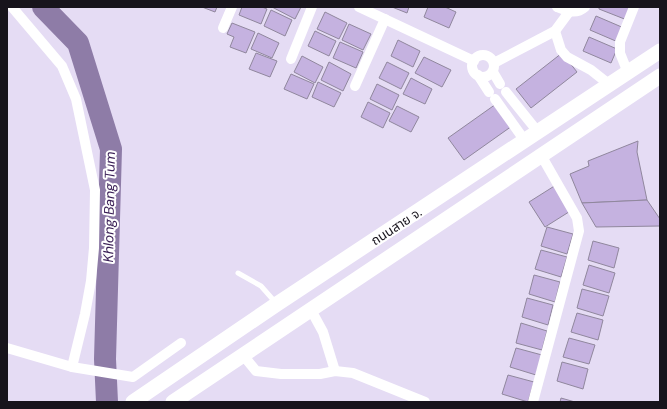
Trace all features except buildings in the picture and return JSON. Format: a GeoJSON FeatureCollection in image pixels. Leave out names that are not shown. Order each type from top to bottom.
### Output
{"type":"FeatureCollection","features":[{"type":"Feature","properties":{"kind":"main road","name":"ถนนสาย จ."},"geometry":{"type":"LineString","coordinates":[[136,400],[277,304],[532,137],[660,51]]}},
{"type":"Feature","properties":{"kind":"main road","name":"ถนนสาย จ."},"geometry":{"type":"LineString","coordinates":[[173,402],[660,76]]}},
{"type":"Feature","properties":{"kind":"street"},"geometry":{"type":"LineString","coordinates":[[12,7],[62,66],[76,99],[96,190],[91,281],[85,314],[72,367]]}},
{"type":"Feature","properties":{"kind":"street"},"geometry":{"type":"LineString","coordinates":[[223,28],[232,7]]}},
{"type":"Feature","properties":{"kind":"street"},"geometry":{"type":"LineString","coordinates":[[291,59],[312,7]]}},
{"type":"Feature","properties":{"kind":"street"},"geometry":{"type":"LineString","coordinates":[[359,7],[474,61]]}},
{"type":"Feature","properties":{"kind":"street"},"geometry":{"type":"LineString","coordinates":[[557,7],[569,12],[578,12],[585,7]]}},
{"type":"Feature","properties":{"kind":"street"},"geometry":{"type":"LineString","coordinates":[[628,73],[620,54],[620,42],[634,7]]}},
{"type":"Feature","properties":{"kind":"street"},"geometry":{"type":"LineString","coordinates":[[478,75],[483,77],[489,76],[493,67],[555,31],[569,12]]}},
{"type":"Feature","properties":{"kind":"street"},"geometry":{"type":"LineString","coordinates":[[355,86],[385,19]]}},
{"type":"Feature","properties":{"kind":"street"},"geometry":{"type":"LineString","coordinates":[[555,31],[561,50],[567,57],[590,70],[610,85]]}},
{"type":"Feature","properties":{"kind":"street"},"geometry":{"type":"LineString","coordinates":[[474,61],[482,56],[491,58],[493,67],[503,88],[532,137]]}},
{"type":"Feature","properties":{"kind":"street"},"geometry":{"type":"LineString","coordinates":[[474,61],[473,69],[492,95],[532,137]]}},
{"type":"Feature","properties":{"kind":"street"},"geometry":{"type":"LineString","coordinates":[[533,402],[579,231],[577,218],[541,155]]}},
{"type":"Feature","properties":{"kind":"street"},"geometry":{"type":"LineString","coordinates":[[311,310],[323,332],[335,371]]}},
{"type":"Feature","properties":{"kind":"street"},"geometry":{"type":"LineString","coordinates":[[7,348],[72,367],[133,377],[181,343]]}},
{"type":"Feature","properties":{"kind":"street"},"geometry":{"type":"LineString","coordinates":[[243,355],[256,371],[299,374],[320,374],[335,371],[353,373],[425,402]]}},
{"type":"Feature","properties":{"kind":"lane"},"geometry":{"type":"LineString","coordinates":[[238,273],[261,286],[277,304]]}},
{"type":"Feature","properties":{"kind":"waterway","name":"Khlong Bang Tum"},"geometry":{"type":"LineString","coordinates":[[43,7],[78,43],[111,149],[105,359],[107,402]]}}]}
